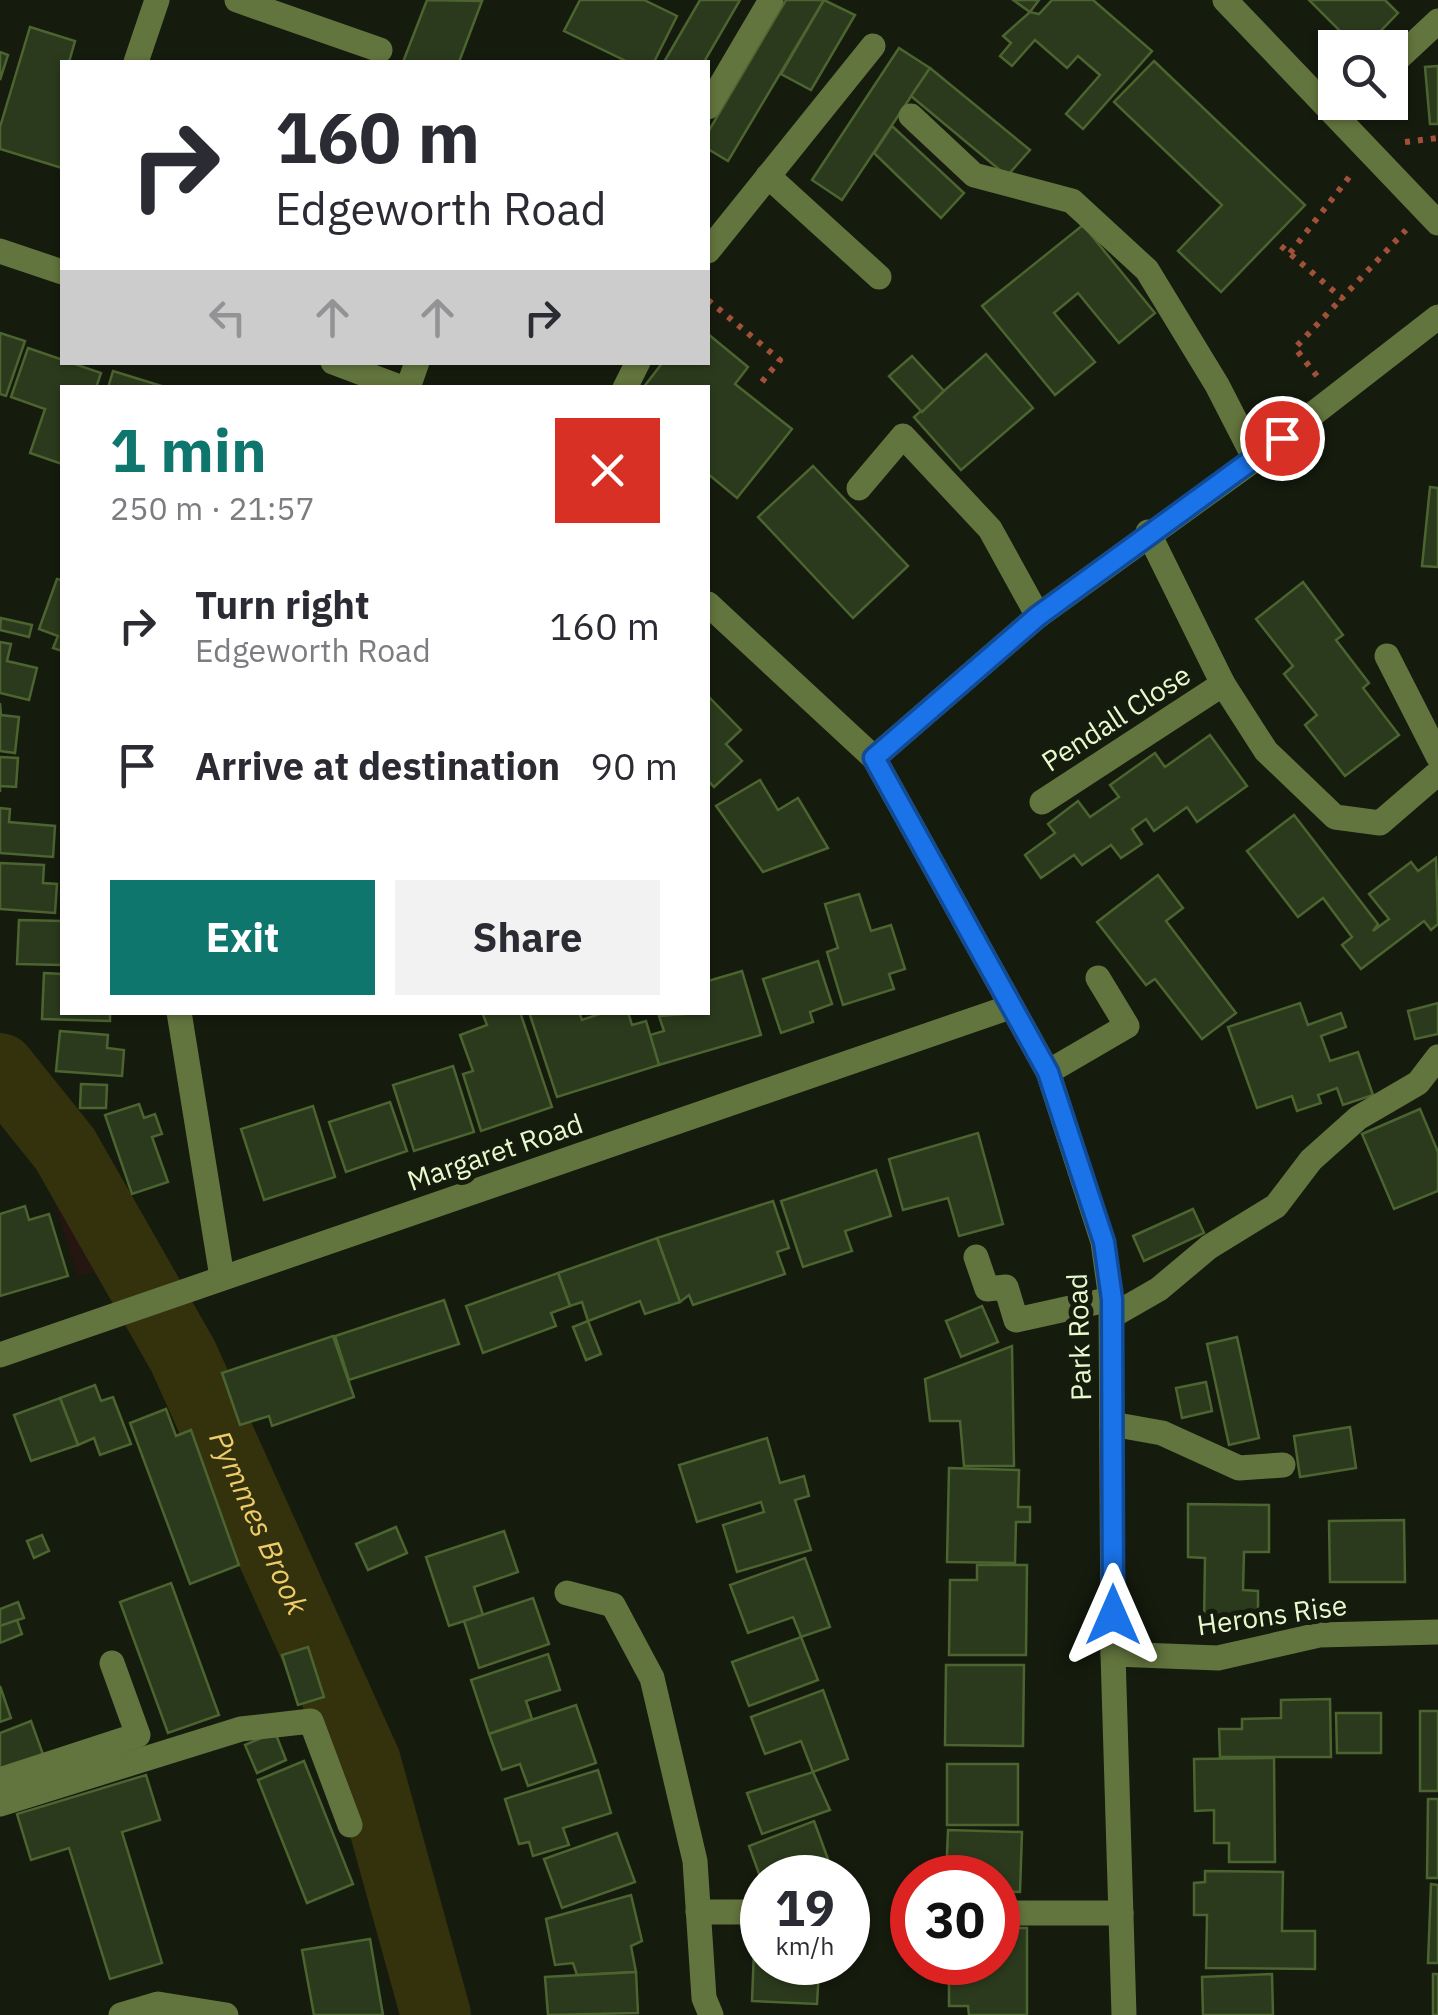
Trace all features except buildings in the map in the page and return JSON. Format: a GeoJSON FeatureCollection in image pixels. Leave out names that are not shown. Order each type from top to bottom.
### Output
{"type":"FeatureCollection","features":[{"type":"Feature","properties":{"kind":"street"},"geometry":{"type":"LineString","coordinates":[[137,60],[157,0]]}},
{"type":"Feature","properties":{"kind":"street"},"geometry":{"type":"LineString","coordinates":[[236,0],[380,50]]}},
{"type":"Feature","properties":{"kind":"street"},"geometry":{"type":"LineString","coordinates":[[710,104],[770,0]]}},
{"type":"Feature","properties":{"kind":"street"},"geometry":{"type":"LineString","coordinates":[[1225,0],[1318,85]]}},
{"type":"Feature","properties":{"kind":"street"},"geometry":{"type":"LineString","coordinates":[[1408,49],[1438,21]]}},
{"type":"Feature","properties":{"kind":"street"},"geometry":{"type":"LineString","coordinates":[[710,248],[873,46]]}},
{"type":"Feature","properties":{"kind":"street"},"geometry":{"type":"LineString","coordinates":[[911,116],[974,176],[1072,201],[1146,270],[1217,385],[1255,459]]}},
{"type":"Feature","properties":{"kind":"street"},"geometry":{"type":"LineString","coordinates":[[1353,120],[1431,216]]}},
{"type":"Feature","properties":{"kind":"street"},"geometry":{"type":"LineString","coordinates":[[768,176],[880,277]]}},
{"type":"Feature","properties":{"kind":"street"},"geometry":{"type":"LineString","coordinates":[[0,252],[60,271]]}},
{"type":"Feature","properties":{"kind":"street"},"geometry":{"type":"LineString","coordinates":[[874,758],[1038,616],[1148,532],[1255,459],[1438,317]]}},
{"type":"Feature","properties":{"kind":"street"},"geometry":{"type":"LineString","coordinates":[[341,365],[398,385]]}},
{"type":"Feature","properties":{"kind":"street"},"geometry":{"type":"LineString","coordinates":[[858,488],[903,436],[990,529],[1038,616]]}},
{"type":"Feature","properties":{"kind":"street","name":"Pendall Close"},"geometry":{"type":"LineString","coordinates":[[1148,532],[1223,684],[1266,751],[1335,817],[1380,824],[1438,773]]}},
{"type":"Feature","properties":{"kind":"street","name":"Park Road"},"geometry":{"type":"LineString","coordinates":[[710,606],[874,758],[1048,1072],[1104,1242],[1112,1308],[1113,1654],[1124,2015]]}},
{"type":"Feature","properties":{"kind":"street"},"geometry":{"type":"LineString","coordinates":[[1387,656],[1438,756]]}},
{"type":"Feature","properties":{"kind":"street","name":"Pendall Close"},"geometry":{"type":"LineString","coordinates":[[1042,802],[1223,684]]}},
{"type":"Feature","properties":{"kind":"street"},"geometry":{"type":"LineString","coordinates":[[1048,1072],[1127,1026],[1098,978]]}},
{"type":"Feature","properties":{"kind":"street","name":"Margaret Road"},"geometry":{"type":"LineString","coordinates":[[0,1355],[1010,1007]]}},
{"type":"Feature","properties":{"kind":"street"},"geometry":{"type":"LineString","coordinates":[[179,1015],[222,1278]]}},
{"type":"Feature","properties":{"kind":"street"},"geometry":{"type":"LineString","coordinates":[[976,1257],[987,1289],[1006,1287],[1016,1320],[1112,1308],[1159,1288],[1209,1247],[1276,1206],[1323,1150],[1358,1118],[1418,1084],[1438,1057]]}},
{"type":"Feature","properties":{"kind":"street"},"geometry":{"type":"LineString","coordinates":[[1112,1424],[1162,1433],[1239,1468],[1283,1466]]}},
{"type":"Feature","properties":{"kind":"street"},"geometry":{"type":"LineString","coordinates":[[567,1593],[613,1604],[652,1678],[695,1861],[704,1998],[711,2015]]}},
{"type":"Feature","properties":{"kind":"street","name":"Herons Rise"},"geometry":{"type":"LineString","coordinates":[[1113,1654],[1218,1658],[1319,1635],[1438,1632]]}},
{"type":"Feature","properties":{"kind":"street"},"geometry":{"type":"LineString","coordinates":[[0,1780],[138,1735],[112,1663]]}},
{"type":"Feature","properties":{"kind":"street"},"geometry":{"type":"LineString","coordinates":[[0,1804],[241,1729],[311,1721],[350,1825]]}},
{"type":"Feature","properties":{"kind":"street"},"geometry":{"type":"LineString","coordinates":[[698,1912],[740,1912]]}},
{"type":"Feature","properties":{"kind":"street"},"geometry":{"type":"LineString","coordinates":[[1020,1913],[1121,1913]]}},
{"type":"Feature","properties":{"kind":"street"},"geometry":{"type":"LineString","coordinates":[[121,2015],[158,2004],[226,2015]]}},
{"type":"Feature","properties":{"kind":"path"},"geometry":{"type":"LineString","coordinates":[[1334,398],[1295,348],[1342,298],[1431,216]]}},
{"type":"Feature","properties":{"kind":"path"},"geometry":{"type":"LineString","coordinates":[[1281,246],[1342,298]]}},
{"type":"Feature","properties":{"kind":"path"},"geometry":{"type":"LineString","coordinates":[[710,302],[780,360],[762,383]]}},
{"type":"Feature","properties":{"kind":"shaded area"},"geometry":{"type":"Polygon","coordinates":[[[71,1113],[106,1170],[140,1259],[78,1277],[43,1167],[38,1117],[71,1113]]]}},
{"type":"Feature","properties":{"kind":"waterway","name":"Pymmes Brook"},"geometry":{"type":"LineString","coordinates":[[0,1068],[65,1149],[183,1356],[366,1762],[436,2015]]}},
{"type":"Feature","properties":{"kind":"route"},"geometry":{"type":"LineString","coordinates":[[1113,1615],[1112,1299],[1104,1242],[1048,1072],[874,758],[1038,616],[1148,532],[1282,438]]}}]}
